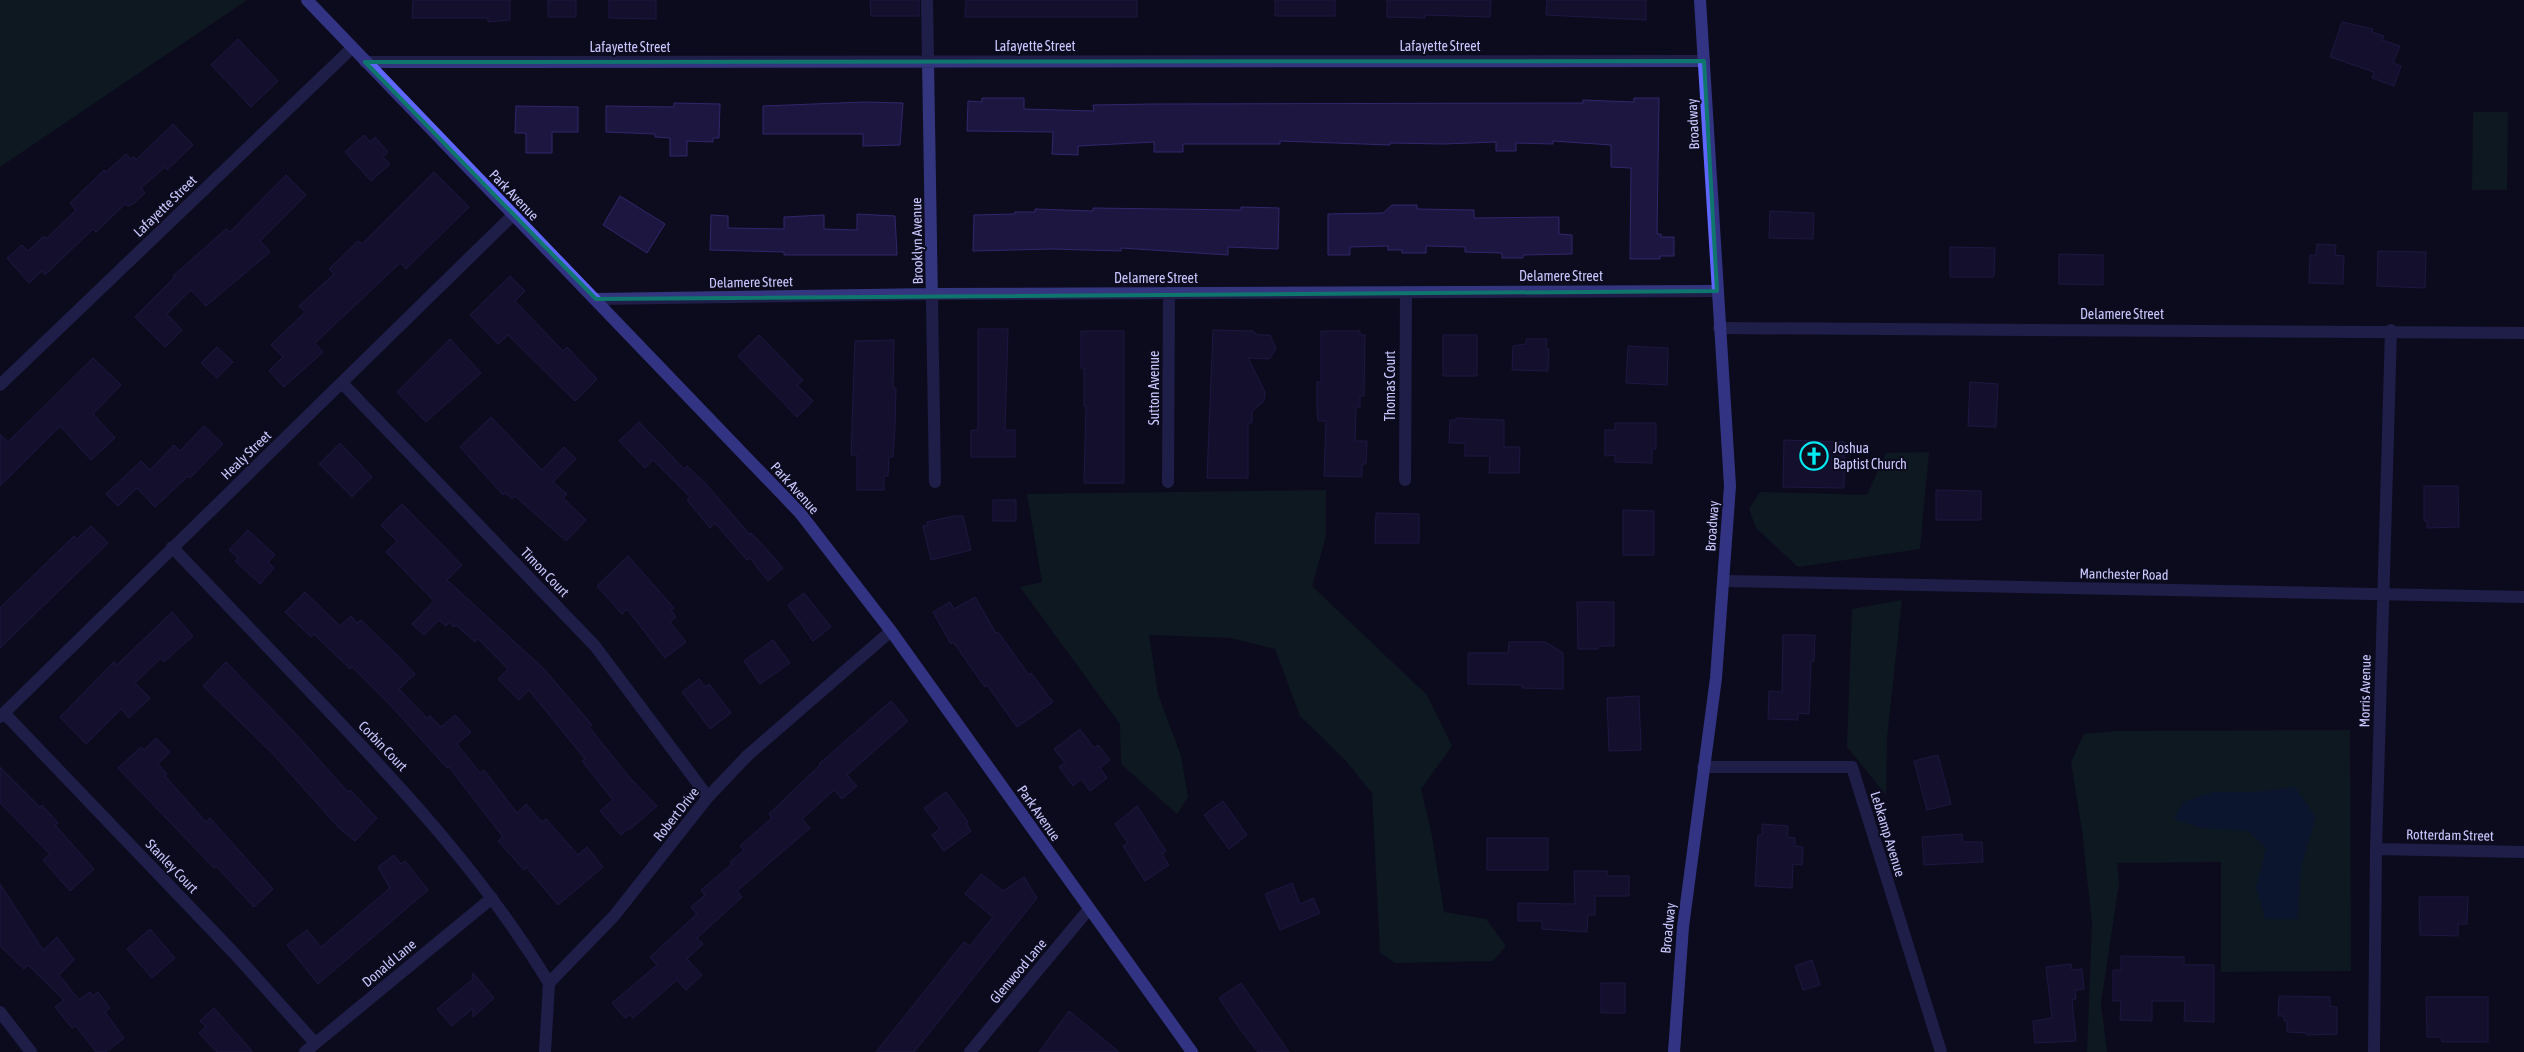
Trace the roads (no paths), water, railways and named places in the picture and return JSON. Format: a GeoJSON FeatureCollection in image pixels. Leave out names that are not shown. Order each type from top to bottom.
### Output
{"type":"FeatureCollection","features":[{"type":"Feature","properties":{"kind":"main road","name":"Park Avenue"},"geometry":{"type":"LineString","coordinates":[[307,0],[351,48],[596,299],[800,513],[891,631],[1192,1052]]}},
{"type":"Feature","properties":{"kind":"main road","name":"Broadway"},"geometry":{"type":"LineString","coordinates":[[1674,1052],[1682,936],[1716,678],[1730,486],[1700,0]]}},
{"type":"Feature","properties":{"kind":"street","name":"Brooklyn Avenue"},"geometry":{"type":"LineString","coordinates":[[927,0],[930,61],[935,482]]}},
{"type":"Feature","properties":{"kind":"street","name":"Lafayette Street"},"geometry":{"type":"LineString","coordinates":[[0,384],[351,48]]}},
{"type":"Feature","properties":{"kind":"street","name":"Lafayette Street"},"geometry":{"type":"LineString","coordinates":[[365,62],[1704,61]]}},
{"type":"Feature","properties":{"kind":"street","name":"Healy Street"},"geometry":{"type":"LineString","coordinates":[[2,715],[514,215]]}},
{"type":"Feature","properties":{"kind":"street","name":"Delamere Street"},"geometry":{"type":"LineString","coordinates":[[596,299],[933,294],[1717,291]]}},
{"type":"Feature","properties":{"kind":"street","name":"Thomas Court"},"geometry":{"type":"LineString","coordinates":[[1405,480],[1406,292]]}},
{"type":"Feature","properties":{"kind":"street","name":"Sutton Avenue"},"geometry":{"type":"LineString","coordinates":[[1168,482],[1169,293]]}},
{"type":"Feature","properties":{"kind":"street","name":"Delamere Street"},"geometry":{"type":"LineString","coordinates":[[1719,328],[2391,330],[2524,333]]}},
{"type":"Feature","properties":{"kind":"street","name":"Morris Avenue"},"geometry":{"type":"LineString","coordinates":[[2374,1052],[2376,849],[2391,330]]}},
{"type":"Feature","properties":{"kind":"street","name":"Timon Court"},"geometry":{"type":"LineString","coordinates":[[342,383],[595,646],[708,797]]}},
{"type":"Feature","properties":{"kind":"street","name":"Corbin Court"},"geometry":{"type":"LineString","coordinates":[[172,548],[410,796],[492,898],[525,944],[549,983]]}},
{"type":"Feature","properties":{"kind":"street","name":"Manchester Road"},"geometry":{"type":"LineString","coordinates":[[1724,581],[2524,597]]}},
{"type":"Feature","properties":{"kind":"street","name":"Robert Drive"},"geometry":{"type":"LineString","coordinates":[[549,983],[614,916],[708,797],[748,755],[891,631]]}},
{"type":"Feature","properties":{"kind":"street","name":"Stanley Court"},"geometry":{"type":"LineString","coordinates":[[2,715],[233,952],[310,1048]]}},
{"type":"Feature","properties":{"kind":"street","name":"Lebkamp Avenue"},"geometry":{"type":"LineString","coordinates":[[1703,767],[1852,767],[1941,1052]]}},
{"type":"Feature","properties":{"kind":"street","name":"Rotterdam Street"},"geometry":{"type":"LineString","coordinates":[[2376,849],[2524,852]]}},
{"type":"Feature","properties":{"kind":"street","name":"Donald Lane"},"geometry":{"type":"LineString","coordinates":[[310,1048],[492,898]]}},
{"type":"Feature","properties":{"kind":"street","name":"Glenwood Lane"},"geometry":{"type":"LineString","coordinates":[[970,1052],[1089,909]]}},
{"type":"Feature","properties":{"kind":"street"},"geometry":{"type":"LineString","coordinates":[[545,1052],[549,983]]}},
{"type":"Feature","properties":{"kind":"street"},"geometry":{"type":"LineString","coordinates":[[0,1012],[31,1052]]}},
{"type":"Feature","properties":{"kind":"water"},"geometry":{"type":"Polygon","coordinates":[[[2295,787],[2316,817],[2301,867],[2298,919],[2265,919],[2256,888],[2266,848],[2248,831],[2201,828],[2174,819],[2183,802],[2213,792],[2254,792],[2295,787]]]}},
{"type":"Feature","properties":{"kind":"place","name":"Joshua Baptist Church"},"geometry":{"type":"Point","coordinates":[1814,456]}}]}
